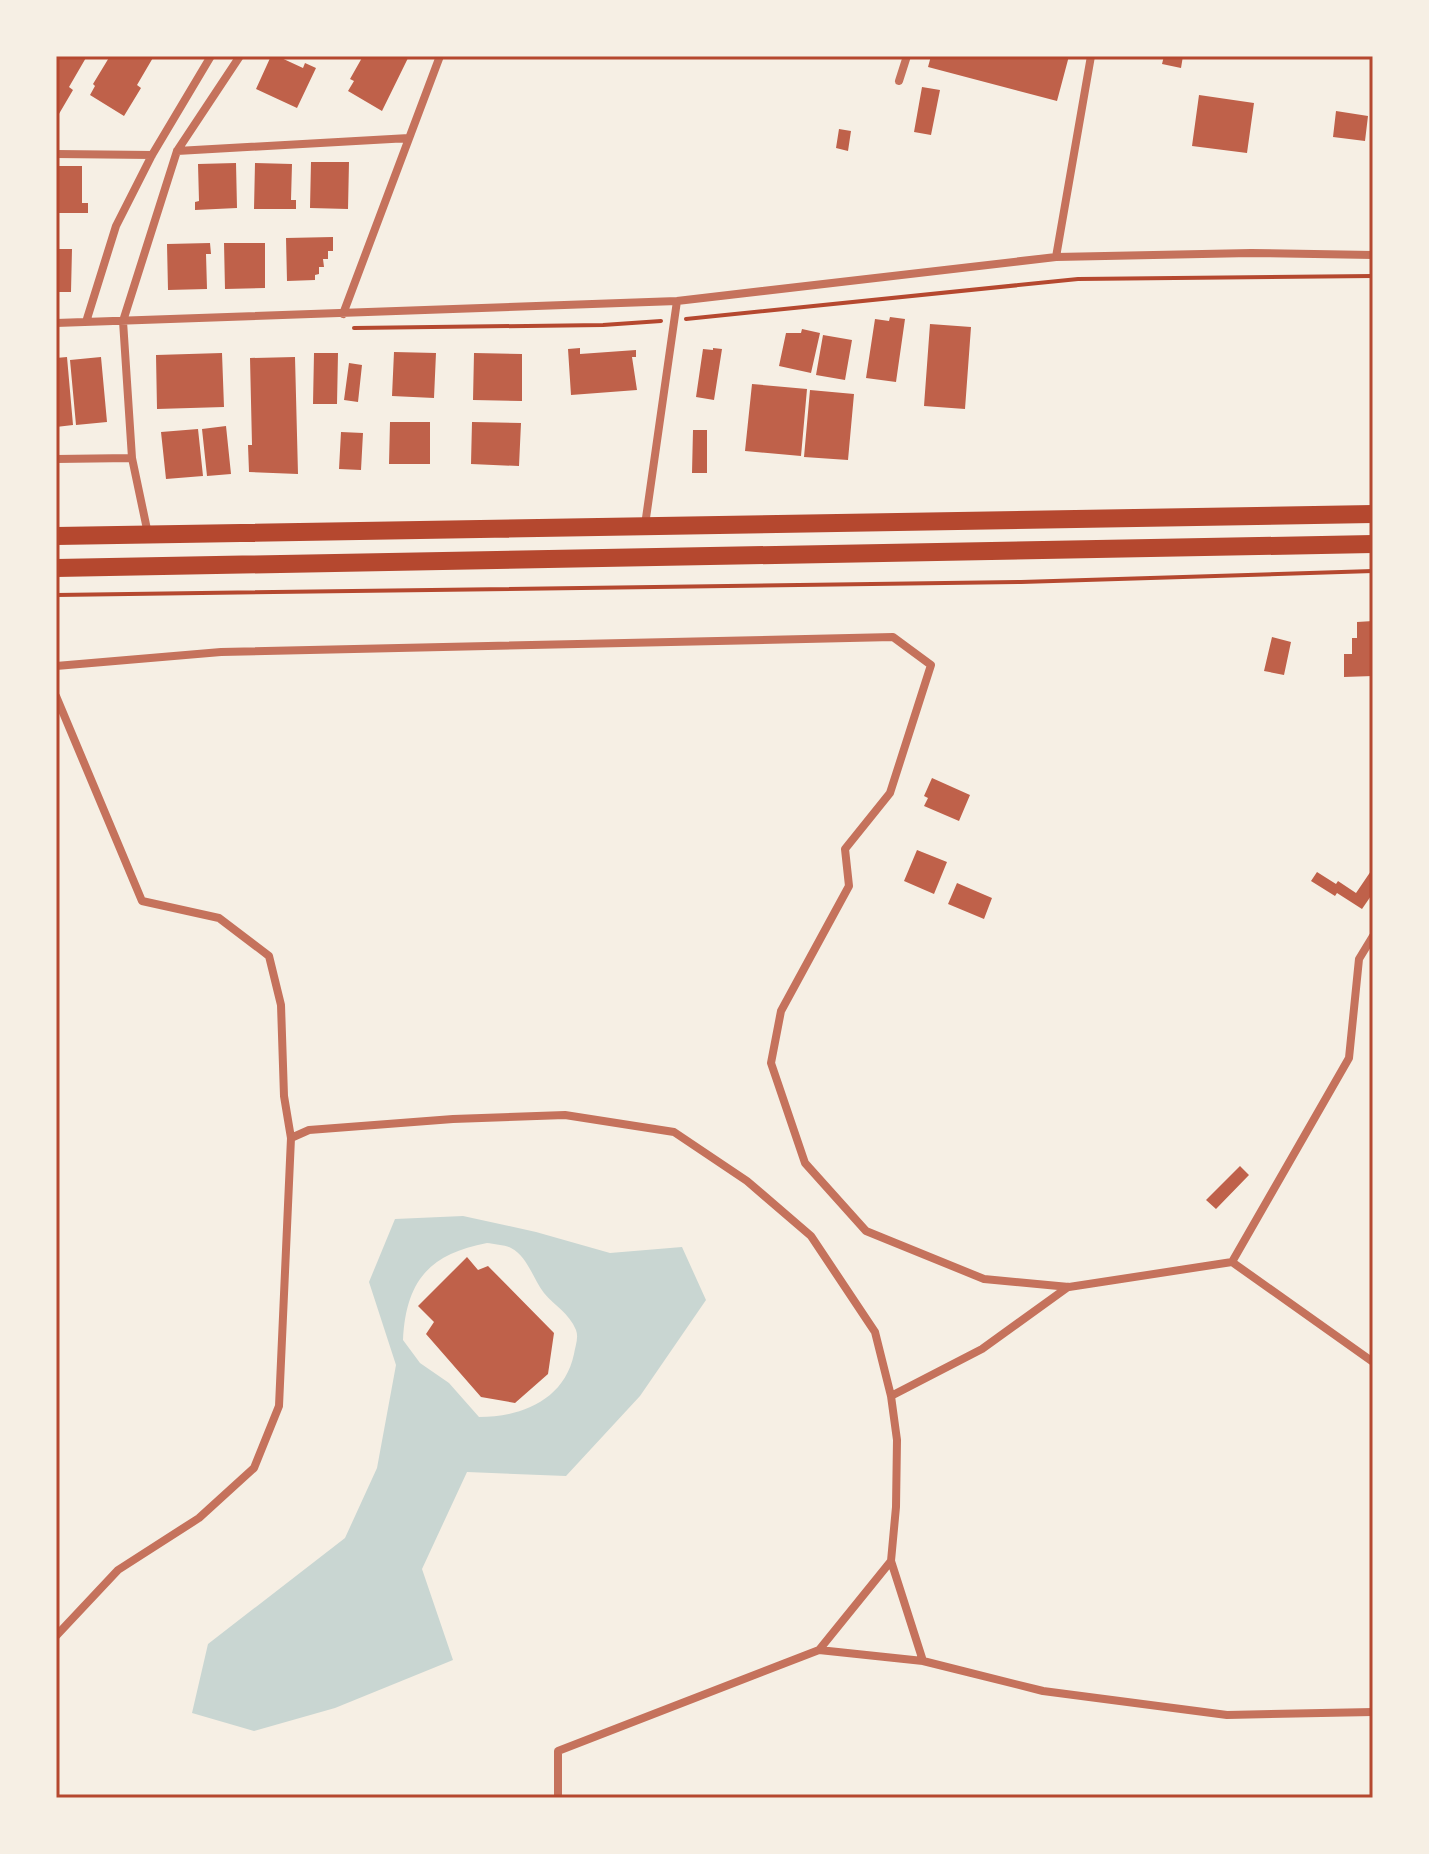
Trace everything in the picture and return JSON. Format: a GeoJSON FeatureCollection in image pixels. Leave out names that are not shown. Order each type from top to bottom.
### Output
{"type":"FeatureCollection","features":[{"type":"Feature","properties":{"kind":"main road"},"geometry":{"type":"LineString","coordinates":[[56,536],[1373,514]]}},
{"type":"Feature","properties":{"kind":"main road"},"geometry":{"type":"LineString","coordinates":[[56,568],[1373,544]]}},
{"type":"Feature","properties":{"kind":"street"},"geometry":{"type":"LineString","coordinates":[[86,322],[116,226],[152,155],[211,56]]}},
{"type":"Feature","properties":{"kind":"street"},"geometry":{"type":"LineString","coordinates":[[148,534],[132,458],[123,321],[177,151],[240,56]]}},
{"type":"Feature","properties":{"kind":"street"},"geometry":{"type":"LineString","coordinates":[[343,314],[440,56]]}},
{"type":"Feature","properties":{"kind":"street"},"geometry":{"type":"LineString","coordinates":[[899,81],[907,56]]}},
{"type":"Feature","properties":{"kind":"street"},"geometry":{"type":"LineString","coordinates":[[1056,257],[1091,56]]}},
{"type":"Feature","properties":{"kind":"street"},"geometry":{"type":"LineString","coordinates":[[177,151],[409,138]]}},
{"type":"Feature","properties":{"kind":"street"},"geometry":{"type":"LineString","coordinates":[[56,154],[152,155]]}},
{"type":"Feature","properties":{"kind":"street"},"geometry":{"type":"LineString","coordinates":[[56,323],[677,301],[1056,257],[1251,253],[1373,255]]}},
{"type":"Feature","properties":{"kind":"street"},"geometry":{"type":"LineString","coordinates":[[645,526],[677,301]]}},
{"type":"Feature","properties":{"kind":"street"},"geometry":{"type":"LineString","coordinates":[[56,459],[132,458]]}},
{"type":"Feature","properties":{"kind":"street"},"geometry":{"type":"LineString","coordinates":[[56,666],[221,652],[893,637],[931,665],[890,793],[845,849],[849,886],[781,1011],[771,1063],[805,1163],[866,1231],[984,1279],[1069,1287],[1232,1262],[1373,1362]]}},
{"type":"Feature","properties":{"kind":"street"},"geometry":{"type":"LineString","coordinates":[[56,696],[142,901],[219,918],[269,956],[281,1005],[284,1096],[291,1138],[279,1406],[254,1468],[199,1518],[118,1570],[56,1636]]}},
{"type":"Feature","properties":{"kind":"street"},"geometry":{"type":"LineString","coordinates":[[1232,1262],[1349,1058],[1359,959],[1373,936]]}},
{"type":"Feature","properties":{"kind":"street"},"geometry":{"type":"LineString","coordinates":[[291,1138],[309,1130],[453,1119],[565,1115],[674,1132],[747,1181],[811,1236],[875,1332],[891,1396],[897,1440],[891,1561],[923,1661]]}},
{"type":"Feature","properties":{"kind":"street"},"geometry":{"type":"LineString","coordinates":[[891,1396],[982,1349],[1069,1287]]}},
{"type":"Feature","properties":{"kind":"street"},"geometry":{"type":"LineString","coordinates":[[819,1650],[891,1561]]}},
{"type":"Feature","properties":{"kind":"street"},"geometry":{"type":"LineString","coordinates":[[558,1798],[558,1751],[819,1650],[923,1661],[1043,1691],[1227,1715],[1373,1712]]}},
{"type":"Feature","properties":{"kind":"path"},"geometry":{"type":"LineString","coordinates":[[56,595],[1021,582],[1373,571]]}},
{"type":"Feature","properties":{"kind":"shaded area"},"geometry":{"type":"Polygon","coordinates":[[[463,1216],[610,1253],[682,1247],[706,1300],[640,1396],[566,1476],[467,1472],[422,1569],[453,1660],[335,1708],[254,1731],[192,1713],[208,1644],[345,1538],[377,1468],[396,1365],[369,1282],[395,1219],[463,1216]],[[487,1243],[450,1254],[424,1274],[409,1302],[403,1340],[420,1363],[449,1383],[479,1417],[510,1414],[550,1395],[569,1370],[577,1339],[570,1319],[544,1293],[522,1257],[511,1248],[487,1243]]]}},
{"type":"Feature","properties":{"kind":"building"},"geometry":{"type":"Polygon","coordinates":[[[56,56],[87,56],[69,87],[73,90],[56,119],[56,56]]]}},
{"type":"Feature","properties":{"kind":"building"},"geometry":{"type":"Polygon","coordinates":[[[110,56],[154,56],[137,85],[141,88],[124,116],[90,95],[110,56]]]}},
{"type":"Feature","properties":{"kind":"building"},"geometry":{"type":"Polygon","coordinates":[[[271,56],[303,68],[305,63],[316,68],[297,108],[256,89],[271,56]]]}},
{"type":"Feature","properties":{"kind":"building"},"geometry":{"type":"Polygon","coordinates":[[[363,56],[409,56],[382,111],[348,91],[354,81],[350,79],[363,56]]]}},
{"type":"Feature","properties":{"kind":"building"},"geometry":{"type":"Polygon","coordinates":[[[931,56],[1069,56],[1057,101],[928,67],[931,56]]]}},
{"type":"Feature","properties":{"kind":"building"},"geometry":{"type":"Polygon","coordinates":[[[1164,56],[1183,56],[1181,68],[1162,64],[1164,56]]]}},
{"type":"Feature","properties":{"kind":"building"},"geometry":{"type":"Polygon","coordinates":[[[922,87],[940,90],[931,135],[914,132],[922,87]]]}},
{"type":"Feature","properties":{"kind":"building"},"geometry":{"type":"Polygon","coordinates":[[[1199,95],[1254,103],[1247,153],[1192,146],[1199,95]]]}},
{"type":"Feature","properties":{"kind":"building"},"geometry":{"type":"Polygon","coordinates":[[[1336,111],[1368,116],[1365,141],[1333,137],[1336,111]]]}},
{"type":"Feature","properties":{"kind":"building"},"geometry":{"type":"Polygon","coordinates":[[[839,129],[851,131],[848,151],[836,148],[839,129]]]}},
{"type":"Feature","properties":{"kind":"building"},"geometry":{"type":"Polygon","coordinates":[[[311,162],[349,162],[348,209],[310,208],[311,162]]]}},
{"type":"Feature","properties":{"kind":"building"},"geometry":{"type":"Polygon","coordinates":[[[236,163],[237,208],[195,210],[195,202],[199,201],[198,164],[236,163]]]}},
{"type":"Feature","properties":{"kind":"building"},"geometry":{"type":"Polygon","coordinates":[[[255,163],[292,164],[291,200],[296,200],[296,209],[254,209],[255,163]]]}},
{"type":"Feature","properties":{"kind":"building"},"geometry":{"type":"Polygon","coordinates":[[[56,166],[82,166],[82,203],[88,203],[88,213],[56,213],[56,166]]]}},
{"type":"Feature","properties":{"kind":"building"},"geometry":{"type":"Polygon","coordinates":[[[333,237],[333,251],[328,251],[328,259],[323,259],[324,267],[319,267],[315,280],[287,281],[286,238],[333,237]]]}},
{"type":"Feature","properties":{"kind":"building"},"geometry":{"type":"Polygon","coordinates":[[[210,243],[211,254],[206,254],[207,289],[168,290],[167,244],[210,243]]]}},
{"type":"Feature","properties":{"kind":"building"},"geometry":{"type":"Polygon","coordinates":[[[224,243],[265,243],[265,288],[225,289],[224,243]]]}},
{"type":"Feature","properties":{"kind":"building"},"geometry":{"type":"Polygon","coordinates":[[[56,249],[72,249],[71,292],[56,292],[56,249]]]}},
{"type":"Feature","properties":{"kind":"building"},"geometry":{"type":"Polygon","coordinates":[[[890,317],[905,319],[896,382],[866,378],[875,319],[889,321],[890,317]]]}},
{"type":"Feature","properties":{"kind":"building"},"geometry":{"type":"Polygon","coordinates":[[[930,324],[971,327],[965,409],[924,406],[930,324]]]}},
{"type":"Feature","properties":{"kind":"building"},"geometry":{"type":"Polygon","coordinates":[[[802,329],[820,333],[811,373],[779,366],[786,333],[801,333],[802,329]]]}},
{"type":"Feature","properties":{"kind":"building"},"geometry":{"type":"Polygon","coordinates":[[[823,335],[852,340],[845,380],[816,375],[823,335]]]}},
{"type":"Feature","properties":{"kind":"building"},"geometry":{"type":"Polygon","coordinates":[[[580,348],[580,354],[636,350],[636,357],[632,357],[637,390],[571,395],[568,349],[580,348]]]}},
{"type":"Feature","properties":{"kind":"building"},"geometry":{"type":"Polygon","coordinates":[[[703,349],[722,349],[714,400],[696,397],[703,349]]]}},
{"type":"Feature","properties":{"kind":"building"},"geometry":{"type":"Polygon","coordinates":[[[394,352],[436,353],[434,398],[392,396],[394,352]]]}},
{"type":"Feature","properties":{"kind":"building"},"geometry":{"type":"Polygon","coordinates":[[[222,353],[224,407],[157,409],[156,355],[222,353]]]}},
{"type":"Feature","properties":{"kind":"building"},"geometry":{"type":"Polygon","coordinates":[[[314,353],[338,353],[337,404],[313,404],[314,353]]]}},
{"type":"Feature","properties":{"kind":"building"},"geometry":{"type":"Polygon","coordinates":[[[474,353],[522,354],[522,401],[473,400],[474,353]]]}},
{"type":"Feature","properties":{"kind":"building"},"geometry":{"type":"Polygon","coordinates":[[[67,357],[73,425],[56,427],[56,358],[67,357]]]}},
{"type":"Feature","properties":{"kind":"building"},"geometry":{"type":"Polygon","coordinates":[[[101,357],[107,422],[76,425],[70,360],[101,357]]]}},
{"type":"Feature","properties":{"kind":"building"},"geometry":{"type":"Polygon","coordinates":[[[295,357],[298,474],[249,472],[248,445],[252,445],[250,358],[295,357]]]}},
{"type":"Feature","properties":{"kind":"building"},"geometry":{"type":"Polygon","coordinates":[[[349,363],[362,365],[358,402],[344,400],[349,363]]]}},
{"type":"Feature","properties":{"kind":"building"},"geometry":{"type":"Polygon","coordinates":[[[752,384],[807,389],[801,456],[745,451],[752,384]]]}},
{"type":"Feature","properties":{"kind":"building"},"geometry":{"type":"Polygon","coordinates":[[[810,390],[854,394],[848,460],[804,457],[810,390]]]}},
{"type":"Feature","properties":{"kind":"building"},"geometry":{"type":"Polygon","coordinates":[[[390,422],[430,422],[430,464],[389,464],[390,422]]]}},
{"type":"Feature","properties":{"kind":"building"},"geometry":{"type":"Polygon","coordinates":[[[472,422],[521,423],[519,466],[471,464],[472,422]]]}},
{"type":"Feature","properties":{"kind":"building"},"geometry":{"type":"Polygon","coordinates":[[[226,426],[231,474],[207,476],[202,429],[226,426]]]}},
{"type":"Feature","properties":{"kind":"building"},"geometry":{"type":"Polygon","coordinates":[[[198,429],[203,476],[166,479],[161,432],[198,429]]]}},
{"type":"Feature","properties":{"kind":"building"},"geometry":{"type":"Polygon","coordinates":[[[693,430],[707,430],[707,473],[692,473],[693,430]]]}},
{"type":"Feature","properties":{"kind":"building"},"geometry":{"type":"Polygon","coordinates":[[[341,432],[363,433],[361,470],[339,469],[341,432]]]}},
{"type":"Feature","properties":{"kind":"building"},"geometry":{"type":"Polygon","coordinates":[[[1373,621],[1373,676],[1344,677],[1344,654],[1352,654],[1352,638],[1357,638],[1357,622],[1373,621]]]}},
{"type":"Feature","properties":{"kind":"building"},"geometry":{"type":"Polygon","coordinates":[[[1272,637],[1291,642],[1284,675],[1264,671],[1272,637]]]}},
{"type":"Feature","properties":{"kind":"building"},"geometry":{"type":"Polygon","coordinates":[[[932,778],[970,795],[959,821],[924,806],[928,798],[924,796],[932,778]]]}},
{"type":"Feature","properties":{"kind":"building"},"geometry":{"type":"Polygon","coordinates":[[[917,850],[947,862],[934,894],[904,881],[917,850]]]}},
{"type":"Feature","properties":{"kind":"building"},"geometry":{"type":"Polygon","coordinates":[[[1373,868],[1373,893],[1362,909],[1311,881],[1317,872],[1356,893],[1373,868]]]}},
{"type":"Feature","properties":{"kind":"building"},"geometry":{"type":"Polygon","coordinates":[[[957,883],[992,898],[984,919],[948,904],[957,883]]]}},
{"type":"Feature","properties":{"kind":"building"},"geometry":{"type":"Polygon","coordinates":[[[1240,1166],[1249,1175],[1216,1209],[1206,1200],[1240,1166]]]}},
{"type":"Feature","properties":{"kind":"building"},"geometry":{"type":"Polygon","coordinates":[[[467,1257],[478,1270],[488,1266],[554,1333],[548,1374],[515,1403],[481,1397],[426,1334],[434,1322],[418,1306],[467,1257]]]}}]}
